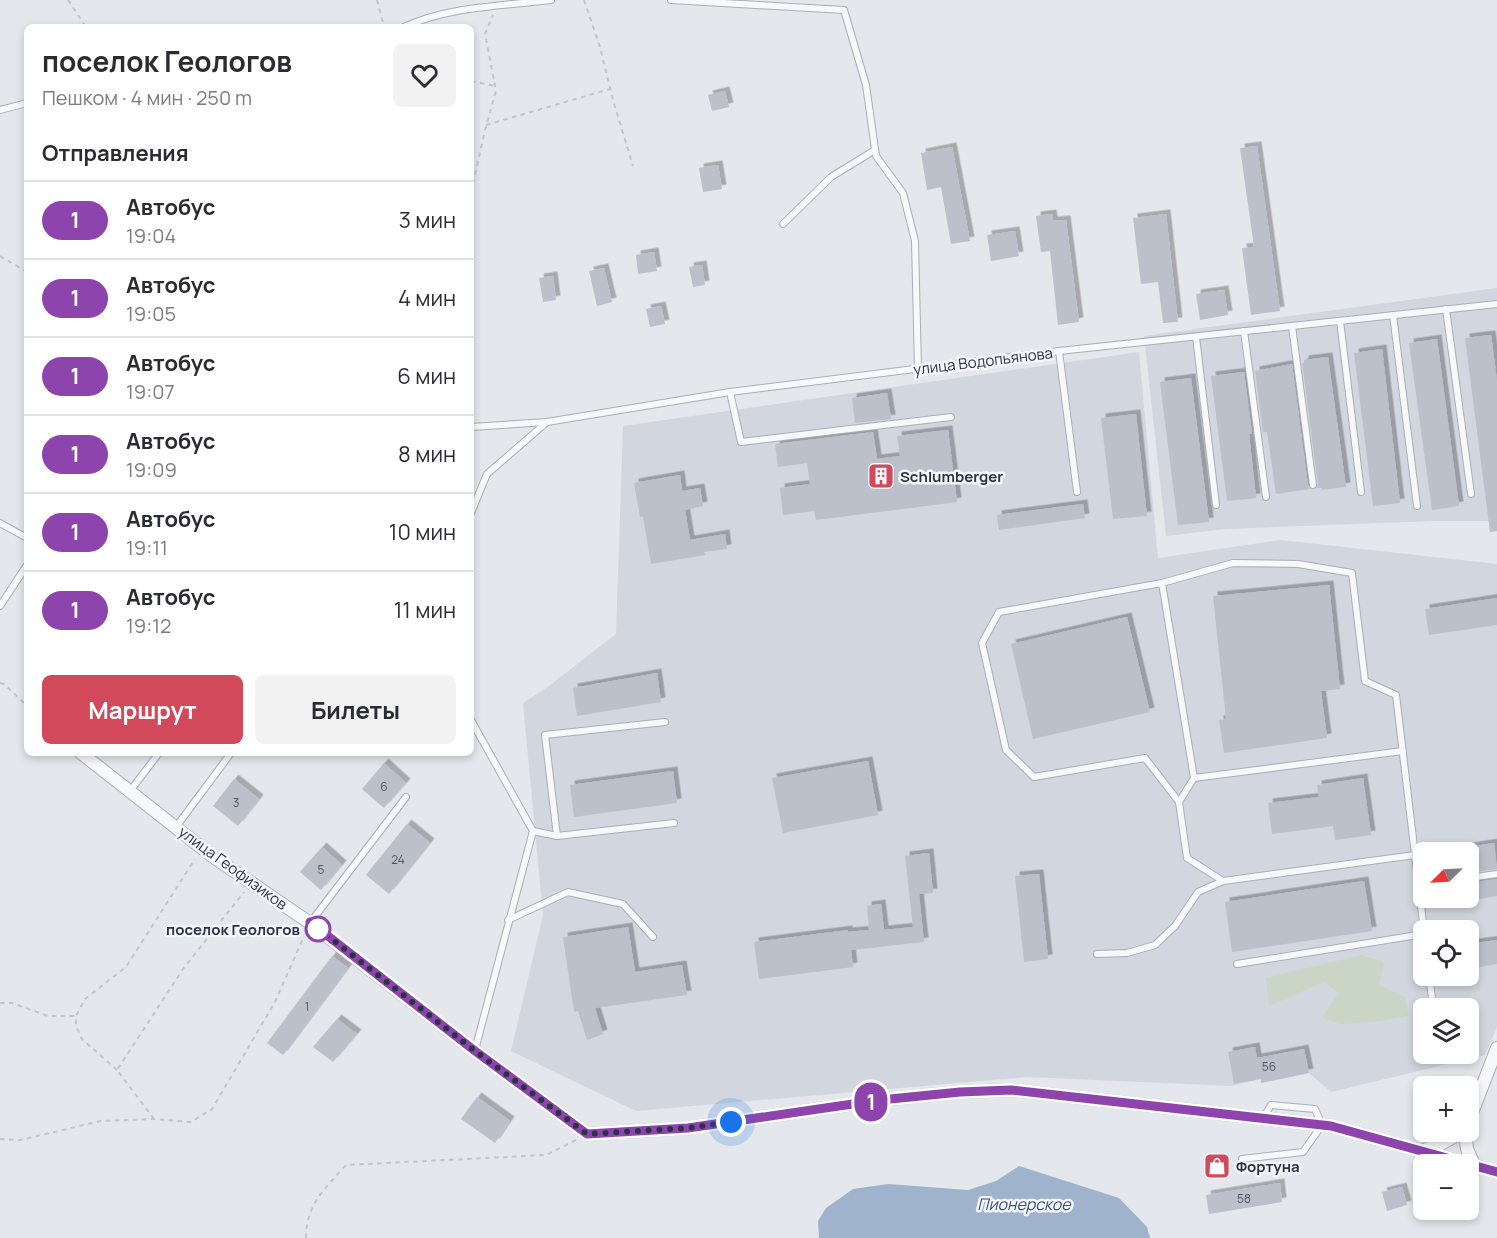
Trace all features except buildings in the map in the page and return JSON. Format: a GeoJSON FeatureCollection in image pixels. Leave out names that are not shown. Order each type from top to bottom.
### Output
{"type":"FeatureCollection","features":[{"type":"Feature","properties":{"kind":"street","name":"улица Геофизиков"},"geometry":{"type":"LineString","coordinates":[[85,756],[202,848],[310,922],[475,1051],[587,1134]]}},
{"type":"Feature","properties":{"kind":"street"},"geometry":{"type":"LineString","coordinates":[[1479,1095],[1497,1048]]}},
{"type":"Feature","properties":{"kind":"street"},"geometry":{"type":"LineString","coordinates":[[587,1134],[688,1128],[880,1100],[960,1092],[1011,1090],[1322,1125],[1437,1154]]}},
{"type":"Feature","properties":{"kind":"street"},"geometry":{"type":"LineString","coordinates":[[1423,1150],[1445,1142]]}},
{"type":"Feature","properties":{"kind":"street"},"geometry":{"type":"LineString","coordinates":[[1479,1167],[1497,1172]]}},
{"type":"Feature","properties":{"kind":"lane"},"geometry":{"type":"LineString","coordinates":[[411,24],[464,9],[551,0]]}},
{"type":"Feature","properties":{"kind":"lane"},"geometry":{"type":"LineString","coordinates":[[671,0],[844,10],[866,84],[876,156],[903,193],[915,241],[918,369]]}},
{"type":"Feature","properties":{"kind":"lane"},"geometry":{"type":"LineString","coordinates":[[0,110],[24,104]]}},
{"type":"Feature","properties":{"kind":"lane"},"geometry":{"type":"LineString","coordinates":[[783,224],[831,177],[875,150]]}},
{"type":"Feature","properties":{"kind":"lane","name":"улица Водопьянова"},"geometry":{"type":"LineString","coordinates":[[474,427],[547,422],[730,392],[1059,351],[1497,304]]}},
{"type":"Feature","properties":{"kind":"lane"},"geometry":{"type":"LineString","coordinates":[[1446,309],[1471,494]]}},
{"type":"Feature","properties":{"kind":"lane"},"geometry":{"type":"LineString","coordinates":[[1393,315],[1417,506]]}},
{"type":"Feature","properties":{"kind":"lane"},"geometry":{"type":"LineString","coordinates":[[1340,321],[1361,492]]}},
{"type":"Feature","properties":{"kind":"lane"},"geometry":{"type":"LineString","coordinates":[[1292,326],[1313,485]]}},
{"type":"Feature","properties":{"kind":"lane"},"geometry":{"type":"LineString","coordinates":[[1244,331],[1266,497]]}},
{"type":"Feature","properties":{"kind":"lane"},"geometry":{"type":"LineString","coordinates":[[1196,336],[1216,505]]}},
{"type":"Feature","properties":{"kind":"lane"},"geometry":{"type":"LineString","coordinates":[[1059,351],[1077,492]]}},
{"type":"Feature","properties":{"kind":"lane"},"geometry":{"type":"LineString","coordinates":[[730,392],[741,442],[951,417]]}},
{"type":"Feature","properties":{"kind":"lane"},"geometry":{"type":"LineString","coordinates":[[474,506],[487,474],[547,422]]}},
{"type":"Feature","properties":{"kind":"lane"},"geometry":{"type":"LineString","coordinates":[[0,523],[24,536]]}},
{"type":"Feature","properties":{"kind":"lane"},"geometry":{"type":"LineString","coordinates":[[1222,881],[1187,858],[1179,802],[1145,758],[1034,777],[1006,750],[982,643],[999,612],[1162,583],[1233,562],[1298,564],[1352,573],[1365,681],[1396,695],[1414,842]]}},
{"type":"Feature","properties":{"kind":"lane"},"geometry":{"type":"LineString","coordinates":[[0,606],[24,570]]}},
{"type":"Feature","properties":{"kind":"lane"},"geometry":{"type":"LineString","coordinates":[[1162,583],[1194,778],[1179,802]]}},
{"type":"Feature","properties":{"kind":"lane"},"geometry":{"type":"LineString","coordinates":[[557,836],[545,735],[665,722]]}},
{"type":"Feature","properties":{"kind":"lane"},"geometry":{"type":"LineString","coordinates":[[474,725],[533,831],[475,1051]]}},
{"type":"Feature","properties":{"kind":"lane"},"geometry":{"type":"LineString","coordinates":[[1194,778],[1403,751]]}},
{"type":"Feature","properties":{"kind":"lane"},"geometry":{"type":"LineString","coordinates":[[130,791],[157,756]]}},
{"type":"Feature","properties":{"kind":"lane"},"geometry":{"type":"LineString","coordinates":[[176,827],[229,756]]}},
{"type":"Feature","properties":{"kind":"lane"},"geometry":{"type":"LineString","coordinates":[[310,922],[406,797]]}},
{"type":"Feature","properties":{"kind":"lane"},"geometry":{"type":"LineString","coordinates":[[533,831],[557,836],[674,823]]}},
{"type":"Feature","properties":{"kind":"lane"},"geometry":{"type":"LineString","coordinates":[[1097,954],[1127,953],[1155,945],[1175,926],[1198,892],[1222,881],[1413,855]]}},
{"type":"Feature","properties":{"kind":"lane"},"geometry":{"type":"LineString","coordinates":[[1479,876],[1497,874]]}},
{"type":"Feature","properties":{"kind":"lane"},"geometry":{"type":"LineString","coordinates":[[508,920],[568,892],[624,904],[653,937]]}},
{"type":"Feature","properties":{"kind":"lane"},"geometry":{"type":"LineString","coordinates":[[1237,964],[1413,935]]}},
{"type":"Feature","properties":{"kind":"lane"},"geometry":{"type":"LineString","coordinates":[[1242,1159],[1303,1152],[1322,1125]]}},
{"type":"Feature","properties":{"kind":"path"},"geometry":{"type":"LineString","coordinates":[[68,0],[84,24]]}},
{"type":"Feature","properties":{"kind":"path"},"geometry":{"type":"LineString","coordinates":[[377,0],[383,24]]}},
{"type":"Feature","properties":{"kind":"path"},"geometry":{"type":"LineString","coordinates":[[584,0],[600,47],[633,166]]}},
{"type":"Feature","properties":{"kind":"path"},"geometry":{"type":"LineString","coordinates":[[474,179],[496,91],[485,34],[496,7]]}},
{"type":"Feature","properties":{"kind":"path"},"geometry":{"type":"LineString","coordinates":[[474,82],[495,86]]}},
{"type":"Feature","properties":{"kind":"path"},"geometry":{"type":"LineString","coordinates":[[486,125],[610,88]]}},
{"type":"Feature","properties":{"kind":"path"},"geometry":{"type":"LineString","coordinates":[[0,256],[24,270]]}},
{"type":"Feature","properties":{"kind":"path"},"geometry":{"type":"LineString","coordinates":[[0,684],[4,684],[24,703]]}},
{"type":"Feature","properties":{"kind":"path"},"geometry":{"type":"LineString","coordinates":[[154,1119],[117,1070],[82,1039],[76,1026],[76,1016],[86,999],[126,967],[202,848]]}},
{"type":"Feature","properties":{"kind":"path"},"geometry":{"type":"LineString","coordinates":[[117,1070],[183,969],[252,882]]}},
{"type":"Feature","properties":{"kind":"path"},"geometry":{"type":"LineString","coordinates":[[0,1139],[20,1140],[101,1121],[154,1119],[191,1122],[212,1109],[275,1002],[310,922]]}},
{"type":"Feature","properties":{"kind":"path"},"geometry":{"type":"LineString","coordinates":[[0,1003],[12,1003],[48,1016],[76,1016]]}},
{"type":"Feature","properties":{"kind":"path"},"geometry":{"type":"LineString","coordinates":[[306,1238],[306,1221],[320,1193],[346,1165],[546,1155],[587,1134]]}},
{"type":"Feature","properties":{"kind":"shaded area"},"geometry":{"type":"Polygon","coordinates":[[[1497,288],[1497,521],[1433,521],[1225,529],[1166,536],[1144,336],[1497,288]]]}},
{"type":"Feature","properties":{"kind":"shaded area"},"geometry":{"type":"Polygon","coordinates":[[[1139,352],[1158,558],[1281,540],[1497,564],[1497,1027],[1485,1055],[1479,1056],[1479,998],[1413,998],[1413,1064],[1448,1064],[1331,1092],[1309,1073],[1261,1083],[1261,1079],[1231,1086],[1027,1077],[636,1111],[511,1051],[543,915],[523,703],[549,686],[616,634],[623,426],[1139,352]]]}},
{"type":"Feature","properties":{"kind":"green space"},"geometry":{"type":"Polygon","coordinates":[[[1362,955],[1384,962],[1379,985],[1405,997],[1408,1016],[1342,1024],[1321,1017],[1339,993],[1324,982],[1269,1006],[1266,978],[1362,955]]]}},
{"type":"Feature","properties":{"kind":"water","name":"Пионерское"},"geometry":{"type":"Polygon","coordinates":[[[1019,1166],[1119,1198],[1147,1227],[1150,1238],[819,1238],[818,1221],[826,1208],[853,1189],[888,1184],[968,1190],[996,1181],[1019,1166]]]}},
{"type":"Feature","properties":{"kind":"bus line","name":"1"},"geometry":{"type":"LineString","coordinates":[[310,922],[475,1051],[587,1134],[688,1128],[880,1100],[960,1092],[1011,1090],[1331,1126],[1497,1172]]}},
{"type":"Feature","properties":{"kind":"place","name":"Schlumberger"},"geometry":{"type":"Point","coordinates":[881,476]}},
{"type":"Feature","properties":{"kind":"place","name":"поселок Геологов"},"geometry":{"type":"Point","coordinates":[318,929]}},
{"type":"Feature","properties":{"kind":"place","name":"Фортуна"},"geometry":{"type":"Point","coordinates":[1217,1166]}},
{"type":"Feature","properties":{"kind":"route"},"geometry":{"type":"LineString","coordinates":[[318,929],[310,922],[475,1051],[587,1134],[688,1128],[731,1122]]}}]}
